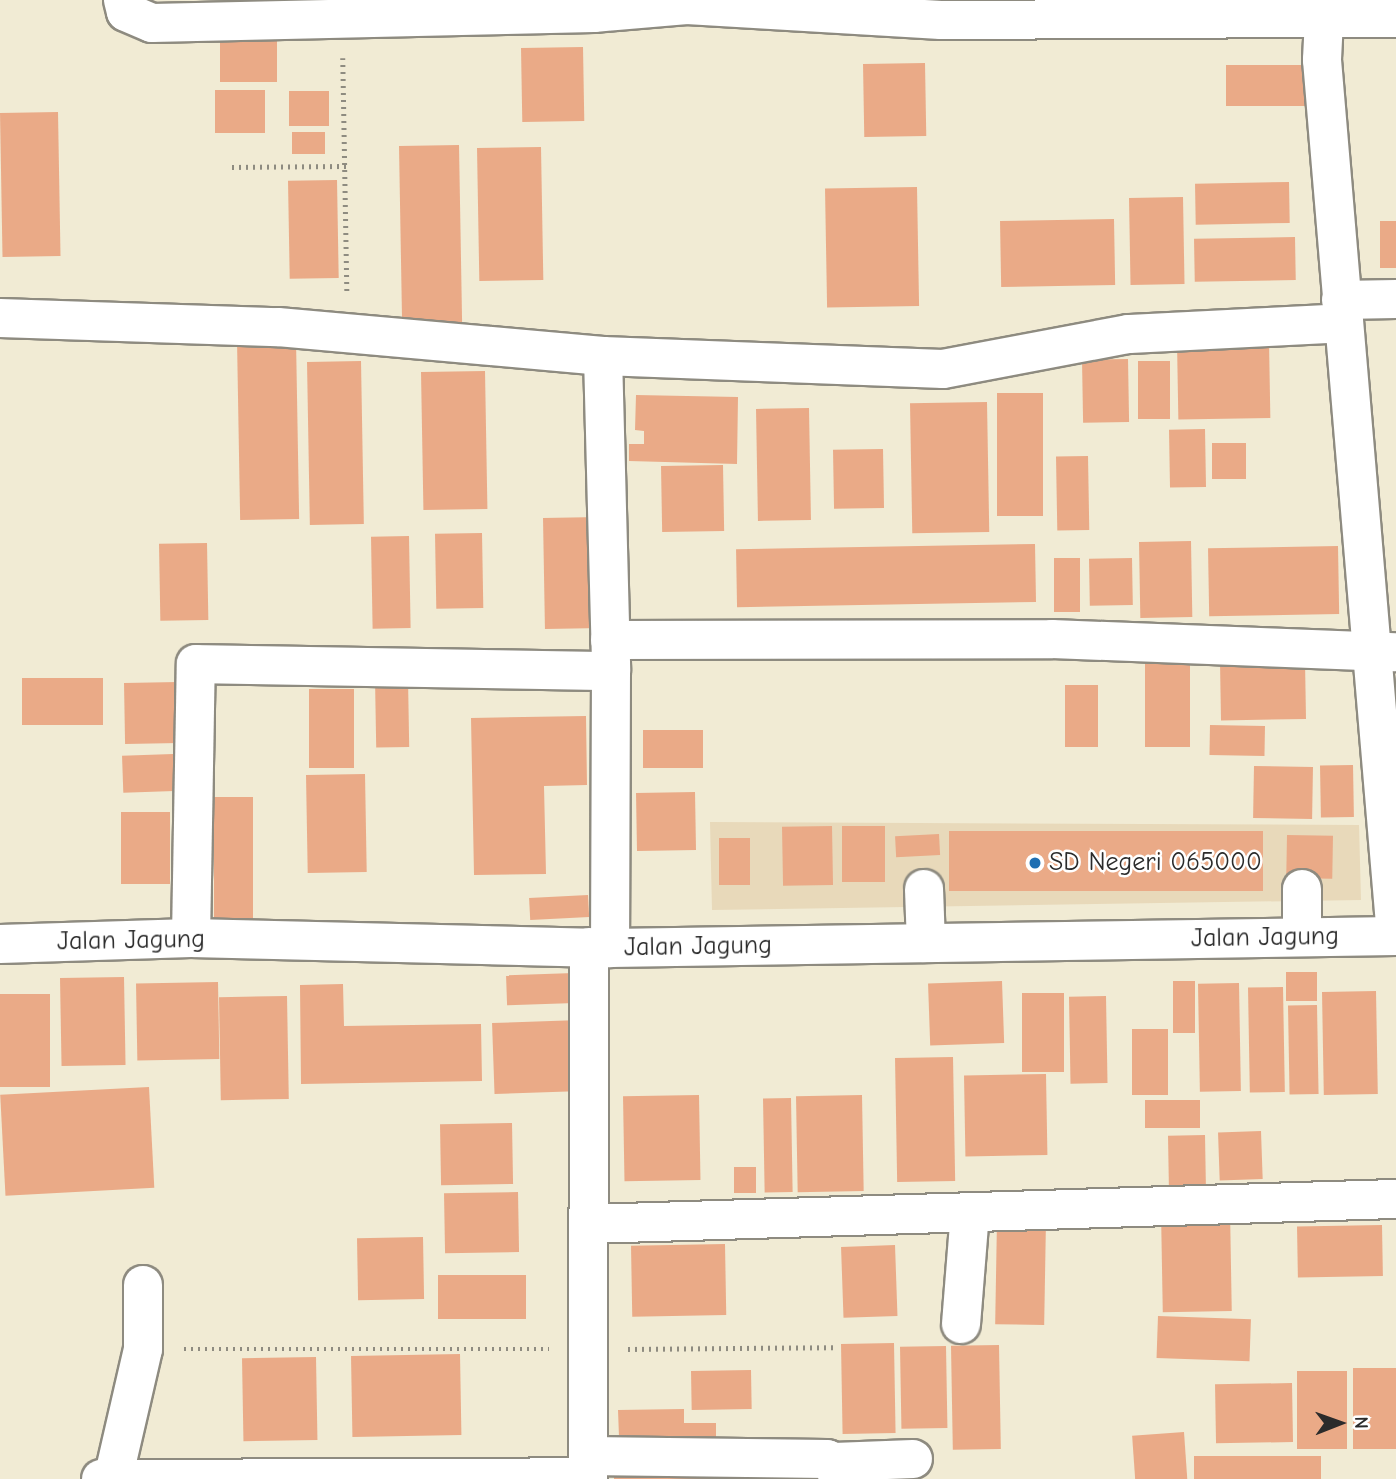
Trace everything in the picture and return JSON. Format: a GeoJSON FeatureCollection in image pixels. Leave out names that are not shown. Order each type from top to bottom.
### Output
{"type":"FeatureCollection","features":[{"type":"Feature","properties":{"kind":"street"},"geometry":{"type":"LineString","coordinates":[[123,0],[126,12],[152,23],[594,13],[687,5],[941,20],[1326,9],[1396,18]]}},
{"type":"Feature","properties":{"kind":"street"},"geometry":{"type":"LineString","coordinates":[[1326,9],[1322,61],[1342,312],[1384,652],[1396,935]]}},
{"type":"Feature","properties":{"kind":"street"},"geometry":{"type":"LineString","coordinates":[[0,318],[348,333],[603,356],[943,369],[1129,334],[1342,312],[1396,299]]}},
{"type":"Feature","properties":{"kind":"street"},"geometry":{"type":"LineString","coordinates":[[588,1471],[590,1224],[610,656],[603,356]]}},
{"type":"Feature","properties":{"kind":"street"},"geometry":{"type":"LineString","coordinates":[[191,938],[196,664],[610,656],[1052,639],[1384,652]]}},
{"type":"Feature","properties":{"kind":"street"},"geometry":{"type":"LineString","coordinates":[[1302,888],[1302,937]]}},
{"type":"Feature","properties":{"kind":"street"},"geometry":{"type":"LineString","coordinates":[[924,889],[926,943]]}},
{"type":"Feature","properties":{"kind":"street","name":"Jalan Jagung"},"geometry":{"type":"LineString","coordinates":[[0,944],[191,938],[600,947],[1396,935]]}},
{"type":"Feature","properties":{"kind":"street"},"geometry":{"type":"LineString","coordinates":[[590,1224],[1396,1199]]}},
{"type":"Feature","properties":{"kind":"street"},"geometry":{"type":"LineString","coordinates":[[961,1324],[970,1212]]}},
{"type":"Feature","properties":{"kind":"street"},"geometry":{"type":"LineString","coordinates":[[113,1479],[142,1349],[143,1286]]}},
{"type":"Feature","properties":{"kind":"street"},"geometry":{"type":"LineString","coordinates":[[101,1479],[729,1469],[836,1471],[913,1459]]}},
{"type":"Feature","properties":{"kind":"path"},"geometry":{"type":"LineString","coordinates":[[341,19],[348,333]]}},
{"type":"Feature","properties":{"kind":"path"},"geometry":{"type":"LineString","coordinates":[[232,167],[346,166]]}},
{"type":"Feature","properties":{"kind":"path"},"geometry":{"type":"LineString","coordinates":[[142,1349],[837,1347]]}},
{"type":"Feature","properties":{"kind":"shaded area","name":"SD Negeri 065000"},"geometry":{"type":"Polygon","coordinates":[[[710,822],[1359,825],[1361,900],[712,910],[710,822]]]}},
{"type":"Feature","properties":{"kind":"building"},"geometry":{"type":"Polygon","coordinates":[[[220,39],[277,39],[277,82],[220,82],[220,39]]]}},
{"type":"Feature","properties":{"kind":"building"},"geometry":{"type":"Polygon","coordinates":[[[583,47],[584,121],[522,122],[521,48],[583,47]]]}},
{"type":"Feature","properties":{"kind":"building"},"geometry":{"type":"Polygon","coordinates":[[[925,63],[926,136],[864,137],[863,64],[925,63]]]}},
{"type":"Feature","properties":{"kind":"building"},"geometry":{"type":"Polygon","coordinates":[[[1226,65],[1320,65],[1320,106],[1226,106],[1226,65]]]}},
{"type":"Feature","properties":{"kind":"building"},"geometry":{"type":"Polygon","coordinates":[[[215,90],[265,90],[265,133],[215,133],[215,90]]]}},
{"type":"Feature","properties":{"kind":"building"},"geometry":{"type":"Polygon","coordinates":[[[289,91],[329,91],[329,126],[289,126],[289,91]]]}},
{"type":"Feature","properties":{"kind":"building"},"geometry":{"type":"Polygon","coordinates":[[[58,112],[61,256],[3,257],[0,113],[58,112]]]}},
{"type":"Feature","properties":{"kind":"building"},"geometry":{"type":"Polygon","coordinates":[[[292,132],[325,132],[325,154],[292,154],[292,132]]]}},
{"type":"Feature","properties":{"kind":"building"},"geometry":{"type":"Polygon","coordinates":[[[459,145],[462,325],[402,326],[399,146],[459,145]]]}},
{"type":"Feature","properties":{"kind":"building"},"geometry":{"type":"Polygon","coordinates":[[[541,147],[543,280],[479,281],[477,148],[541,147]]]}},
{"type":"Feature","properties":{"kind":"building"},"geometry":{"type":"Polygon","coordinates":[[[337,180],[339,278],[290,279],[288,181],[337,180]]]}},
{"type":"Feature","properties":{"kind":"building"},"geometry":{"type":"Polygon","coordinates":[[[1289,182],[1290,223],[1196,225],[1195,184],[1289,182]]]}},
{"type":"Feature","properties":{"kind":"building"},"geometry":{"type":"Polygon","coordinates":[[[917,187],[919,306],[827,308],[825,189],[917,187]]]}},
{"type":"Feature","properties":{"kind":"building"},"geometry":{"type":"Polygon","coordinates":[[[1183,197],[1185,284],[1131,285],[1129,198],[1183,197]]]}},
{"type":"Feature","properties":{"kind":"building"},"geometry":{"type":"Polygon","coordinates":[[[1114,219],[1115,285],[1001,287],[1000,221],[1114,219]]]}},
{"type":"Feature","properties":{"kind":"building"},"geometry":{"type":"Polygon","coordinates":[[[1380,221],[1396,221],[1396,268],[1380,268],[1380,221]]]}},
{"type":"Feature","properties":{"kind":"building"},"geometry":{"type":"Polygon","coordinates":[[[1295,237],[1296,280],[1195,282],[1194,239],[1295,237]]]}},
{"type":"Feature","properties":{"kind":"building"},"geometry":{"type":"Polygon","coordinates":[[[296,339],[299,519],[240,520],[237,340],[296,339]]]}},
{"type":"Feature","properties":{"kind":"building"},"geometry":{"type":"Polygon","coordinates":[[[1269,341],[1270,418],[1178,420],[1177,343],[1269,341]]]}},
{"type":"Feature","properties":{"kind":"building"},"geometry":{"type":"Polygon","coordinates":[[[1128,359],[1129,422],[1083,423],[1082,360],[1128,359]]]}},
{"type":"Feature","properties":{"kind":"building"},"geometry":{"type":"Polygon","coordinates":[[[361,361],[364,524],[310,525],[307,362],[361,361]]]}},
{"type":"Feature","properties":{"kind":"building"},"geometry":{"type":"Polygon","coordinates":[[[1138,361],[1170,361],[1170,419],[1138,419],[1138,361]]]}},
{"type":"Feature","properties":{"kind":"building"},"geometry":{"type":"Polygon","coordinates":[[[485,371],[487,509],[423,510],[421,372],[485,371]]]}},
{"type":"Feature","properties":{"kind":"building"},"geometry":{"type":"Polygon","coordinates":[[[997,393],[1043,393],[1043,516],[997,516],[997,393]]]}},
{"type":"Feature","properties":{"kind":"building"},"geometry":{"type":"Polygon","coordinates":[[[636,395],[738,397],[737,464],[629,461],[629,444],[644,444],[644,431],[635,430],[636,395]]]}},
{"type":"Feature","properties":{"kind":"building"},"geometry":{"type":"Polygon","coordinates":[[[987,402],[989,532],[912,533],[910,403],[987,402]]]}},
{"type":"Feature","properties":{"kind":"building"},"geometry":{"type":"Polygon","coordinates":[[[809,408],[811,520],[758,521],[756,409],[809,408]]]}},
{"type":"Feature","properties":{"kind":"building"},"geometry":{"type":"Polygon","coordinates":[[[1205,429],[1206,487],[1170,488],[1169,430],[1205,429]]]}},
{"type":"Feature","properties":{"kind":"building"},"geometry":{"type":"Polygon","coordinates":[[[1212,443],[1246,443],[1246,479],[1212,479],[1212,443]]]}},
{"type":"Feature","properties":{"kind":"building"},"geometry":{"type":"Polygon","coordinates":[[[883,449],[884,508],[834,509],[833,450],[883,449]]]}},
{"type":"Feature","properties":{"kind":"building"},"geometry":{"type":"Polygon","coordinates":[[[1088,456],[1089,530],[1057,531],[1056,457],[1088,456]]]}},
{"type":"Feature","properties":{"kind":"building"},"geometry":{"type":"Polygon","coordinates":[[[723,465],[724,531],[662,532],[661,466],[723,465]]]}},
{"type":"Feature","properties":{"kind":"building"},"geometry":{"type":"Polygon","coordinates":[[[600,517],[602,628],[545,629],[543,518],[600,517]]]}},
{"type":"Feature","properties":{"kind":"building"},"geometry":{"type":"Polygon","coordinates":[[[482,533],[483,608],[436,609],[435,534],[482,533]]]}},
{"type":"Feature","properties":{"kind":"building"},"geometry":{"type":"Polygon","coordinates":[[[409,536],[411,628],[373,629],[371,537],[409,536]]]}},
{"type":"Feature","properties":{"kind":"building"},"geometry":{"type":"Polygon","coordinates":[[[1191,541],[1192,617],[1140,618],[1139,542],[1191,541]]]}},
{"type":"Feature","properties":{"kind":"building"},"geometry":{"type":"Polygon","coordinates":[[[207,543],[208,620],[160,621],[159,544],[207,543]]]}},
{"type":"Feature","properties":{"kind":"building"},"geometry":{"type":"Polygon","coordinates":[[[1035,544],[1036,602],[737,607],[736,549],[1035,544]]]}},
{"type":"Feature","properties":{"kind":"building"},"geometry":{"type":"Polygon","coordinates":[[[1338,546],[1339,614],[1209,616],[1208,548],[1338,546]]]}},
{"type":"Feature","properties":{"kind":"building"},"geometry":{"type":"Polygon","coordinates":[[[1054,558],[1080,558],[1080,612],[1054,612],[1054,558]]]}},
{"type":"Feature","properties":{"kind":"building"},"geometry":{"type":"Polygon","coordinates":[[[1132,558],[1133,605],[1090,606],[1089,559],[1132,558]]]}},
{"type":"Feature","properties":{"kind":"building"},"geometry":{"type":"Polygon","coordinates":[[[1145,646],[1190,646],[1190,747],[1145,747],[1145,646]]]}},
{"type":"Feature","properties":{"kind":"building"},"geometry":{"type":"Polygon","coordinates":[[[1305,661],[1306,719],[1221,720],[1220,662],[1305,661]]]}},
{"type":"Feature","properties":{"kind":"building"},"geometry":{"type":"Polygon","coordinates":[[[22,678],[103,678],[103,725],[22,725],[22,678]]]}},
{"type":"Feature","properties":{"kind":"building"},"geometry":{"type":"Polygon","coordinates":[[[408,678],[409,747],[376,748],[375,679],[408,678]]]}},
{"type":"Feature","properties":{"kind":"building"},"geometry":{"type":"Polygon","coordinates":[[[178,682],[179,743],[125,744],[124,683],[178,682]]]}},
{"type":"Feature","properties":{"kind":"building"},"geometry":{"type":"Polygon","coordinates":[[[1065,685],[1098,685],[1098,747],[1065,747],[1065,685]]]}},
{"type":"Feature","properties":{"kind":"building"},"geometry":{"type":"Polygon","coordinates":[[[309,689],[354,689],[354,768],[309,768],[309,689]]]}},
{"type":"Feature","properties":{"kind":"building"},"geometry":{"type":"Polygon","coordinates":[[[586,716],[587,785],[544,786],[546,874],[474,875],[471,718],[586,716]]]}},
{"type":"Feature","properties":{"kind":"building"},"geometry":{"type":"Polygon","coordinates":[[[1210,725],[1265,726],[1264,756],[1209,755],[1210,725]]]}},
{"type":"Feature","properties":{"kind":"building"},"geometry":{"type":"Polygon","coordinates":[[[643,730],[703,730],[703,768],[643,768],[643,730]]]}},
{"type":"Feature","properties":{"kind":"building"},"geometry":{"type":"Polygon","coordinates":[[[173,754],[174,791],[123,793],[122,756],[173,754]]]}},
{"type":"Feature","properties":{"kind":"building"},"geometry":{"type":"Polygon","coordinates":[[[1353,765],[1354,817],[1321,818],[1320,766],[1353,765]]]}},
{"type":"Feature","properties":{"kind":"building"},"geometry":{"type":"Polygon","coordinates":[[[1254,766],[1313,767],[1312,819],[1253,818],[1254,766]]]}},
{"type":"Feature","properties":{"kind":"building"},"geometry":{"type":"Polygon","coordinates":[[[365,774],[367,872],[308,873],[306,775],[365,774]]]}},
{"type":"Feature","properties":{"kind":"building"},"geometry":{"type":"Polygon","coordinates":[[[695,792],[696,850],[637,851],[636,793],[695,792]]]}},
{"type":"Feature","properties":{"kind":"building"},"geometry":{"type":"Polygon","coordinates":[[[214,797],[253,797],[253,925],[214,925],[214,797]]]}},
{"type":"Feature","properties":{"kind":"building"},"geometry":{"type":"Polygon","coordinates":[[[121,812],[170,812],[170,884],[121,884],[121,812]]]}},
{"type":"Feature","properties":{"kind":"building"},"geometry":{"type":"Polygon","coordinates":[[[832,826],[833,885],[783,886],[782,827],[832,826]]]}},
{"type":"Feature","properties":{"kind":"building"},"geometry":{"type":"Polygon","coordinates":[[[842,826],[885,826],[885,882],[842,882],[842,826]]]}},
{"type":"Feature","properties":{"kind":"building"},"geometry":{"type":"Polygon","coordinates":[[[949,831],[1263,831],[1263,891],[949,891],[949,831]]]}},
{"type":"Feature","properties":{"kind":"building"},"geometry":{"type":"Polygon","coordinates":[[[939,834],[940,855],[896,857],[895,836],[939,834]]]}},
{"type":"Feature","properties":{"kind":"building"},"geometry":{"type":"Polygon","coordinates":[[[1287,835],[1333,836],[1332,879],[1286,878],[1287,835]]]}},
{"type":"Feature","properties":{"kind":"building"},"geometry":{"type":"Polygon","coordinates":[[[719,838],[750,838],[750,885],[719,885],[719,838]]]}},
{"type":"Feature","properties":{"kind":"building"},"geometry":{"type":"Polygon","coordinates":[[[588,895],[589,917],[530,920],[529,898],[588,895]]]}},
{"type":"Feature","properties":{"kind":"building"},"geometry":{"type":"Polygon","coordinates":[[[1286,972],[1317,972],[1317,1001],[1286,1001],[1286,972]]]}},
{"type":"Feature","properties":{"kind":"building"},"geometry":{"type":"Polygon","coordinates":[[[574,973],[575,1003],[507,1005],[506,975],[574,973]]]}},
{"type":"Feature","properties":{"kind":"building"},"geometry":{"type":"Polygon","coordinates":[[[124,977],[126,1065],[62,1066],[60,978],[124,977]]]}},
{"type":"Feature","properties":{"kind":"building"},"geometry":{"type":"Polygon","coordinates":[[[1002,981],[1004,1043],[930,1046],[928,984],[1002,981]]]}},
{"type":"Feature","properties":{"kind":"building"},"geometry":{"type":"Polygon","coordinates":[[[1173,981],[1195,981],[1195,1033],[1173,1033],[1173,981]]]}},
{"type":"Feature","properties":{"kind":"building"},"geometry":{"type":"Polygon","coordinates":[[[218,982],[219,1059],[137,1060],[136,983],[218,982]]]}},
{"type":"Feature","properties":{"kind":"building"},"geometry":{"type":"Polygon","coordinates":[[[1239,983],[1241,1091],[1200,1092],[1198,984],[1239,983]]]}},
{"type":"Feature","properties":{"kind":"building"},"geometry":{"type":"Polygon","coordinates":[[[343,984],[344,1026],[481,1024],[482,1081],[301,1084],[300,985],[343,984]]]}},
{"type":"Feature","properties":{"kind":"building"},"geometry":{"type":"Polygon","coordinates":[[[1283,987],[1285,1092],[1250,1093],[1248,988],[1283,987]]]}},
{"type":"Feature","properties":{"kind":"building"},"geometry":{"type":"Polygon","coordinates":[[[1376,991],[1378,1094],[1324,1095],[1322,992],[1376,991]]]}},
{"type":"Feature","properties":{"kind":"building"},"geometry":{"type":"Polygon","coordinates":[[[1022,993],[1064,993],[1064,1072],[1022,1072],[1022,993]]]}},
{"type":"Feature","properties":{"kind":"building"},"geometry":{"type":"Polygon","coordinates":[[[0,994],[50,994],[50,1087],[0,1087],[0,994]]]}},
{"type":"Feature","properties":{"kind":"building"},"geometry":{"type":"Polygon","coordinates":[[[287,996],[289,1099],[221,1100],[219,997],[287,996]]]}},
{"type":"Feature","properties":{"kind":"building"},"geometry":{"type":"Polygon","coordinates":[[[1106,996],[1108,1083],[1071,1084],[1069,997],[1106,996]]]}},
{"type":"Feature","properties":{"kind":"building"},"geometry":{"type":"Polygon","coordinates":[[[1317,1005],[1319,1094],[1290,1094],[1288,1006],[1317,1005]]]}},
{"type":"Feature","properties":{"kind":"building"},"geometry":{"type":"Polygon","coordinates":[[[580,1020],[582,1091],[495,1094],[492,1023],[580,1020]]]}},
{"type":"Feature","properties":{"kind":"building"},"geometry":{"type":"Polygon","coordinates":[[[1132,1029],[1168,1029],[1168,1095],[1132,1095],[1132,1029]]]}},
{"type":"Feature","properties":{"kind":"building"},"geometry":{"type":"Polygon","coordinates":[[[953,1057],[955,1181],[897,1182],[895,1058],[953,1057]]]}},
{"type":"Feature","properties":{"kind":"building"},"geometry":{"type":"Polygon","coordinates":[[[1046,1074],[1047,1155],[965,1156],[964,1075],[1046,1074]]]}},
{"type":"Feature","properties":{"kind":"building"},"geometry":{"type":"Polygon","coordinates":[[[149,1087],[154,1188],[5,1196],[0,1095],[149,1087]]]}},
{"type":"Feature","properties":{"kind":"building"},"geometry":{"type":"Polygon","coordinates":[[[699,1095],[700,1180],[624,1181],[623,1096],[699,1095]]]}},
{"type":"Feature","properties":{"kind":"building"},"geometry":{"type":"Polygon","coordinates":[[[862,1095],[864,1191],[798,1192],[796,1096],[862,1095]]]}},
{"type":"Feature","properties":{"kind":"building"},"geometry":{"type":"Polygon","coordinates":[[[763,1098],[791,1098],[793,1192],[765,1192],[763,1098]]]}},
{"type":"Feature","properties":{"kind":"building"},"geometry":{"type":"Polygon","coordinates":[[[1145,1100],[1200,1100],[1200,1128],[1145,1128],[1145,1100]]]}},
{"type":"Feature","properties":{"kind":"building"},"geometry":{"type":"Polygon","coordinates":[[[512,1123],[513,1184],[441,1185],[440,1124],[512,1123]]]}},
{"type":"Feature","properties":{"kind":"building"},"geometry":{"type":"Polygon","coordinates":[[[1261,1131],[1263,1179],[1220,1180],[1218,1133],[1261,1131]]]}},
{"type":"Feature","properties":{"kind":"building"},"geometry":{"type":"Polygon","coordinates":[[[1205,1135],[1206,1188],[1169,1189],[1168,1136],[1205,1135]]]}},
{"type":"Feature","properties":{"kind":"building"},"geometry":{"type":"Polygon","coordinates":[[[734,1167],[756,1167],[756,1193],[734,1193],[734,1167]]]}},
{"type":"Feature","properties":{"kind":"building"},"geometry":{"type":"Polygon","coordinates":[[[518,1192],[519,1252],[445,1253],[444,1193],[518,1192]]]}},
{"type":"Feature","properties":{"kind":"building"},"geometry":{"type":"Polygon","coordinates":[[[1230,1210],[1232,1311],[1163,1312],[1161,1211],[1230,1210]]]}},
{"type":"Feature","properties":{"kind":"building"},"geometry":{"type":"Polygon","coordinates":[[[997,1219],[1046,1220],[1044,1325],[995,1324],[997,1219]]]}},
{"type":"Feature","properties":{"kind":"building"},"geometry":{"type":"Polygon","coordinates":[[[1382,1225],[1383,1276],[1298,1277],[1297,1226],[1382,1225]]]}},
{"type":"Feature","properties":{"kind":"building"},"geometry":{"type":"Polygon","coordinates":[[[423,1237],[424,1299],[358,1300],[357,1238],[423,1237]]]}},
{"type":"Feature","properties":{"kind":"building"},"geometry":{"type":"Polygon","coordinates":[[[725,1244],[726,1315],[632,1317],[631,1246],[725,1244]]]}},
{"type":"Feature","properties":{"kind":"building"},"geometry":{"type":"Polygon","coordinates":[[[895,1245],[897,1316],[844,1318],[841,1247],[895,1245]]]}},
{"type":"Feature","properties":{"kind":"building"},"geometry":{"type":"Polygon","coordinates":[[[438,1275],[526,1275],[526,1319],[438,1319],[438,1275]]]}},
{"type":"Feature","properties":{"kind":"building"},"geometry":{"type":"Polygon","coordinates":[[[1158,1316],[1251,1319],[1249,1361],[1157,1358],[1158,1316]]]}},
{"type":"Feature","properties":{"kind":"building"},"geometry":{"type":"Polygon","coordinates":[[[894,1343],[896,1433],[843,1434],[841,1344],[894,1343]]]}},
{"type":"Feature","properties":{"kind":"building"},"geometry":{"type":"Polygon","coordinates":[[[999,1345],[1001,1449],[953,1450],[951,1346],[999,1345]]]}},
{"type":"Feature","properties":{"kind":"building"},"geometry":{"type":"Polygon","coordinates":[[[946,1346],[947,1428],[901,1429],[900,1347],[946,1346]]]}},
{"type":"Feature","properties":{"kind":"building"},"geometry":{"type":"Polygon","coordinates":[[[460,1354],[461,1435],[352,1437],[351,1356],[460,1354]]]}},
{"type":"Feature","properties":{"kind":"building"},"geometry":{"type":"Polygon","coordinates":[[[316,1357],[317,1440],[243,1441],[242,1358],[316,1357]]]}},
{"type":"Feature","properties":{"kind":"building"},"geometry":{"type":"Polygon","coordinates":[[[1353,1368],[1396,1368],[1396,1449],[1353,1449],[1353,1368]]]}},
{"type":"Feature","properties":{"kind":"building"},"geometry":{"type":"Polygon","coordinates":[[[751,1370],[752,1409],[692,1410],[691,1371],[751,1370]]]}},
{"type":"Feature","properties":{"kind":"building"},"geometry":{"type":"Polygon","coordinates":[[[1297,1371],[1347,1371],[1347,1449],[1297,1449],[1297,1371]]]}},
{"type":"Feature","properties":{"kind":"building"},"geometry":{"type":"Polygon","coordinates":[[[1292,1383],[1293,1442],[1216,1443],[1215,1384],[1292,1383]]]}},
{"type":"Feature","properties":{"kind":"building"},"geometry":{"type":"Polygon","coordinates":[[[684,1409],[684,1423],[716,1423],[716,1453],[628,1454],[628,1437],[619,1437],[618,1410],[684,1409]]]}},
{"type":"Feature","properties":{"kind":"building"},"geometry":{"type":"Polygon","coordinates":[[[1184,1432],[1187,1479],[1135,1479],[1132,1436],[1184,1432]]]}},
{"type":"Feature","properties":{"kind":"building"},"geometry":{"type":"Polygon","coordinates":[[[1194,1456],[1321,1456],[1321,1479],[1194,1479],[1194,1456]]]}},
{"type":"Feature","properties":{"kind":"building"},"geometry":{"type":"Polygon","coordinates":[[[720,1468],[720,1479],[614,1479],[614,1470],[720,1468]]]}},
{"type":"Feature","properties":{"kind":"place","name":"SD Negeri 065000"},"geometry":{"type":"Point","coordinates":[1035,863]}}]}
